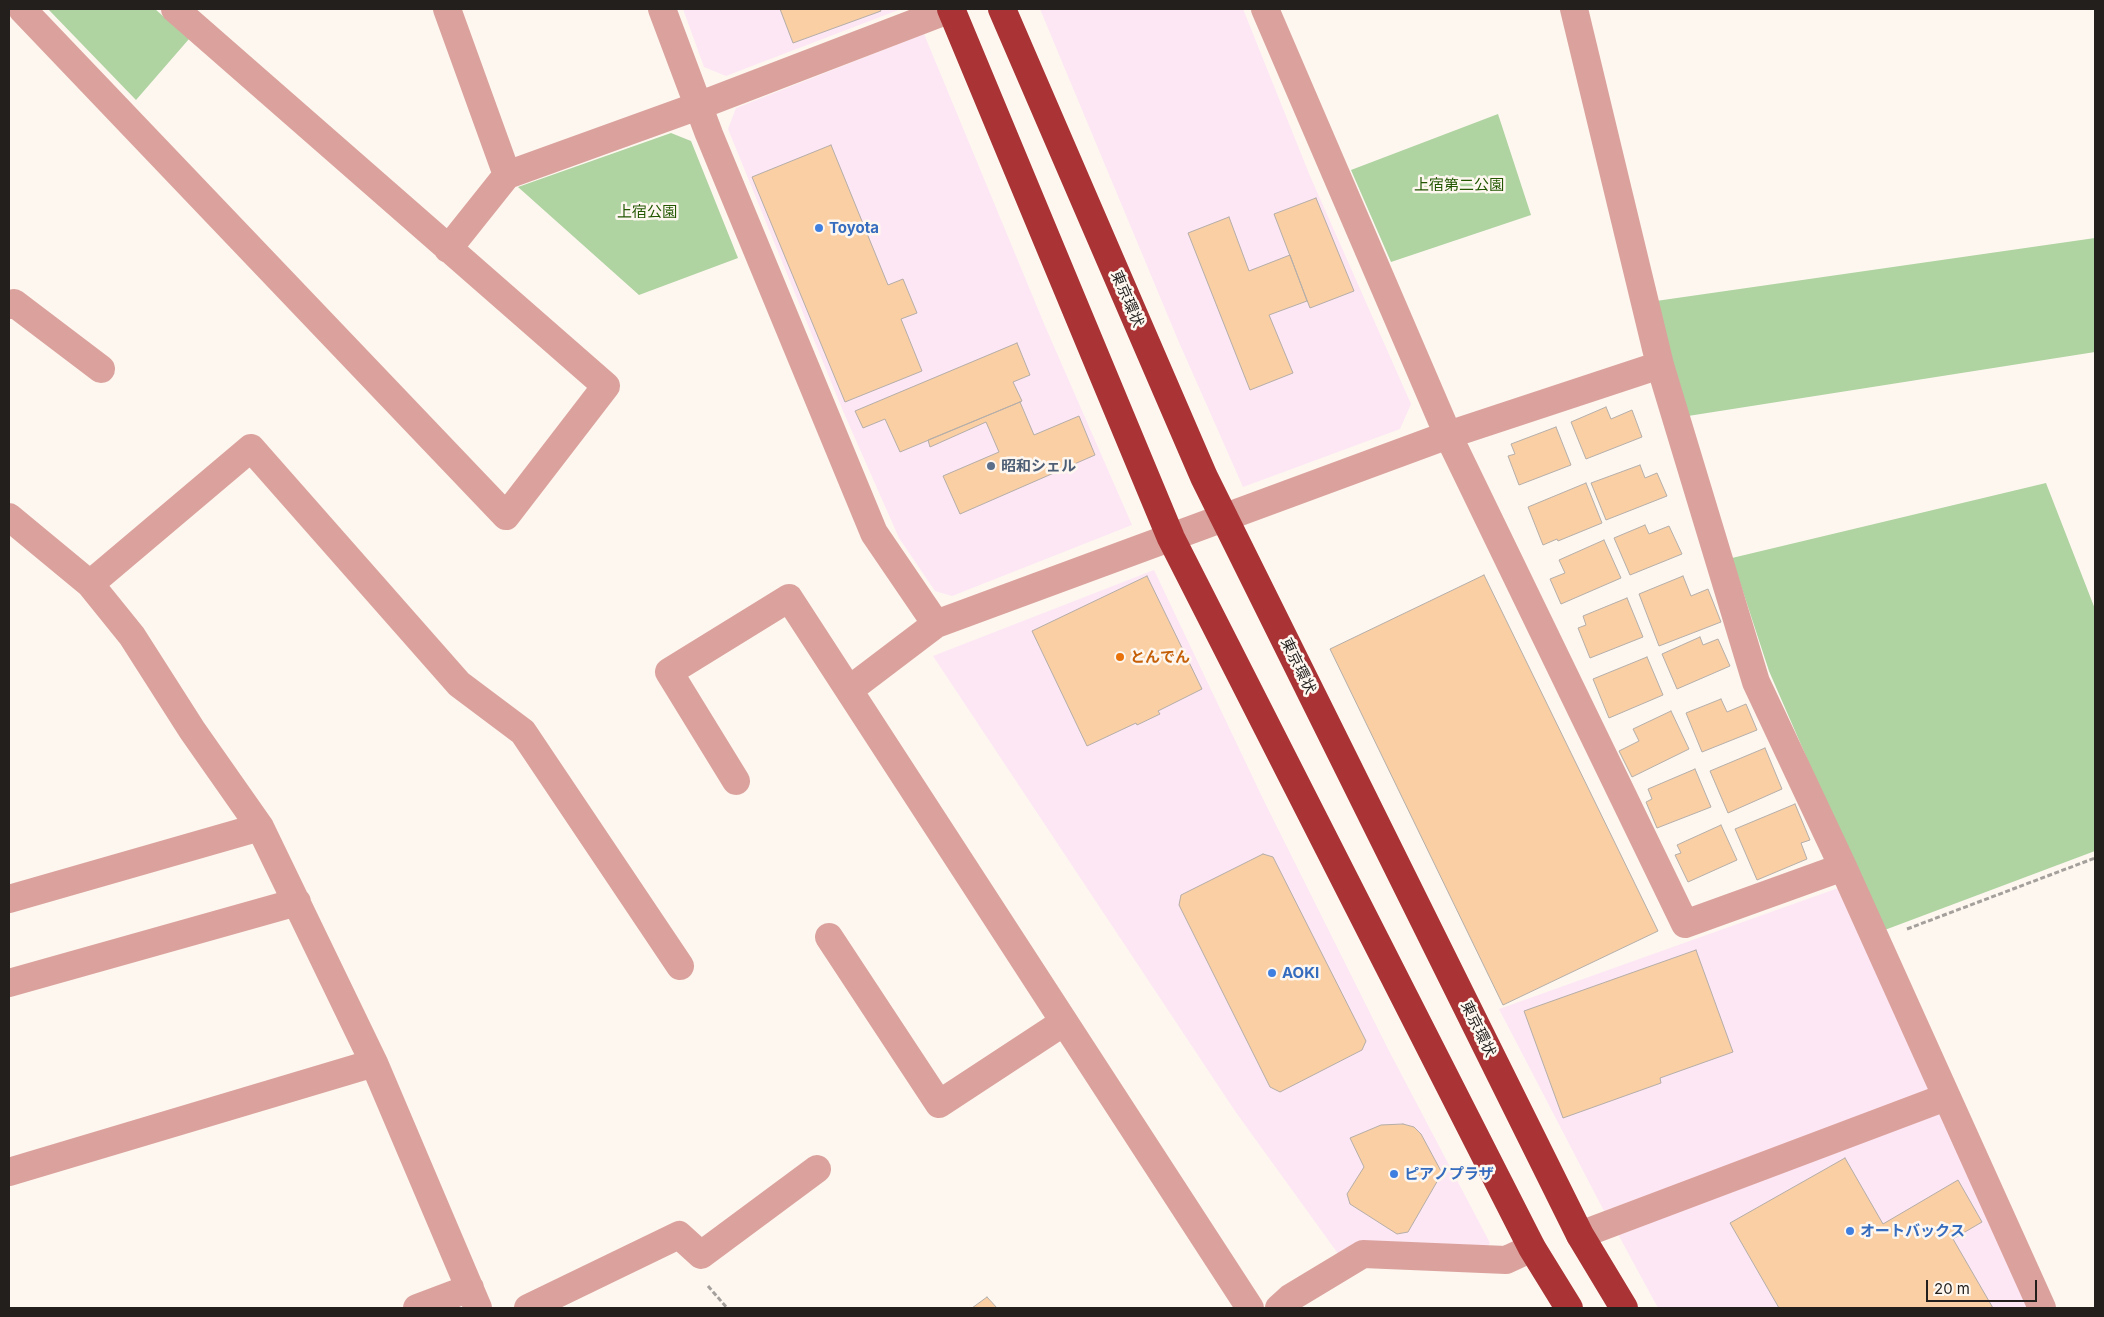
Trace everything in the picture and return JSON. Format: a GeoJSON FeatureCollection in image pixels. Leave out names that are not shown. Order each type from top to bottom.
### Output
{"type":"FeatureCollection","features":[{"type":"Feature","properties":{"kind":"highway"},"geometry":{"type":"LineString","coordinates":[[951,9],[1171,538],[1532,1248],[1569,1308]]}},
{"type":"Feature","properties":{"kind":"highway","name":"東京環状"},"geometry":{"type":"LineString","coordinates":[[1002,9],[1200,468],[1580,1235],[1624,1308]]}},
{"type":"Feature","properties":{"kind":"street"},"geometry":{"type":"LineString","coordinates":[[22,9],[506,516],[606,386],[174,9]]}},
{"type":"Feature","properties":{"kind":"street"},"geometry":{"type":"LineString","coordinates":[[447,9],[507,175]]}},
{"type":"Feature","properties":{"kind":"street"},"geometry":{"type":"LineString","coordinates":[[662,9],[698,106],[874,533],[936,624]]}},
{"type":"Feature","properties":{"kind":"street"},"geometry":{"type":"LineString","coordinates":[[448,249],[507,175],[698,106],[951,9]]}},
{"type":"Feature","properties":{"kind":"street"},"geometry":{"type":"LineString","coordinates":[[1265,9],[1448,435],[1685,924],[1843,867]]}},
{"type":"Feature","properties":{"kind":"street"},"geometry":{"type":"LineString","coordinates":[[1574,9],[1660,365],[1756,682],[1843,867],[2042,1308]]}},
{"type":"Feature","properties":{"kind":"street"},"geometry":{"type":"LineString","coordinates":[[9,305],[14,303],[101,369]]}},
{"type":"Feature","properties":{"kind":"street"},"geometry":{"type":"LineString","coordinates":[[849,690],[936,624],[1448,435],[1660,365]]}},
{"type":"Feature","properties":{"kind":"street"},"geometry":{"type":"LineString","coordinates":[[90,584],[252,448],[459,684],[523,732],[680,966]]}},
{"type":"Feature","properties":{"kind":"street"},"geometry":{"type":"LineString","coordinates":[[9,517],[90,584],[132,636],[192,730],[260,827],[374,1063],[474,1298],[417,1308]]}},
{"type":"Feature","properties":{"kind":"street"},"geometry":{"type":"LineString","coordinates":[[736,781],[669,672],[789,598],[1250,1308]]}},
{"type":"Feature","properties":{"kind":"street"},"geometry":{"type":"LineString","coordinates":[[9,899],[260,827]]}},
{"type":"Feature","properties":{"kind":"street"},"geometry":{"type":"LineString","coordinates":[[9,983],[297,902]]}},
{"type":"Feature","properties":{"kind":"street"},"geometry":{"type":"LineString","coordinates":[[829,938],[939,1104],[1064,1022]]}},
{"type":"Feature","properties":{"kind":"street"},"geometry":{"type":"LineString","coordinates":[[9,1172],[374,1063]]}},
{"type":"Feature","properties":{"kind":"street"},"geometry":{"type":"LineString","coordinates":[[1580,1235],[1946,1097]]}},
{"type":"Feature","properties":{"kind":"street"},"geometry":{"type":"LineString","coordinates":[[528,1308],[679,1235],[702,1255],[816,1169]]}},
{"type":"Feature","properties":{"kind":"street"},"geometry":{"type":"LineString","coordinates":[[1279,1308],[1290,1298],[1363,1254],[1506,1260],[1532,1248]]}},
{"type":"Feature","properties":{"kind":"path"},"geometry":{"type":"LineString","coordinates":[[1876,940],[2095,858]]}},
{"type":"Feature","properties":{"kind":"shaded area"},"geometry":{"type":"Polygon","coordinates":[[[683,9],[901,9],[726,76],[704,67],[683,9]]]}},
{"type":"Feature","properties":{"kind":"shaded area"},"geometry":{"type":"Polygon","coordinates":[[[1040,9],[1243,9],[1310,176],[1411,404],[1400,429],[1243,487],[1178,340],[1040,9]]]}},
{"type":"Feature","properties":{"kind":"shaded area"},"geometry":{"type":"Polygon","coordinates":[[[924,34],[1045,326],[1132,525],[952,596],[935,591],[899,538],[843,411],[728,129],[736,108],[924,34]]]}},
{"type":"Feature","properties":{"kind":"shaded area"},"geometry":{"type":"Polygon","coordinates":[[[1154,570],[1264,801],[1388,1049],[1490,1243],[1486,1250],[1339,1255],[1235,1111],[933,656],[1154,570]]]}},
{"type":"Feature","properties":{"kind":"shaded area"},"geometry":{"type":"Polygon","coordinates":[[[1841,887],[1932,1091],[1604,1211],[1499,1009],[1841,887]]]}},
{"type":"Feature","properties":{"kind":"shaded area"},"geometry":{"type":"Polygon","coordinates":[[[1940,1108],[2027,1308],[1658,1308],[1613,1225],[1940,1108]]]}},
{"type":"Feature","properties":{"kind":"green space"},"geometry":{"type":"Polygon","coordinates":[[[48,9],[155,9],[189,39],[136,100],[48,9]]]}},
{"type":"Feature","properties":{"kind":"green space","name":"上宿第二公園"},"geometry":{"type":"Polygon","coordinates":[[[1498,114],[1531,215],[1391,262],[1351,170],[1498,114]]]}},
{"type":"Feature","properties":{"kind":"green space","name":"上宿公園"},"geometry":{"type":"Polygon","coordinates":[[[671,133],[691,141],[738,258],[639,295],[518,187],[671,133]]]}},
{"type":"Feature","properties":{"kind":"green space"},"geometry":{"type":"Polygon","coordinates":[[[2095,238],[2095,352],[1688,416],[1656,301],[2095,238]]]}},
{"type":"Feature","properties":{"kind":"green space"},"geometry":{"type":"Polygon","coordinates":[[[2046,483],[2095,609],[2095,851],[1882,931],[1769,671],[1732,558],[2046,483]]]}},
{"type":"Feature","properties":{"kind":"building"},"geometry":{"type":"Polygon","coordinates":[[[780,9],[880,9],[881,11],[793,43],[780,9]]]}},
{"type":"Feature","properties":{"kind":"building","name":"Toyota"},"geometry":{"type":"Polygon","coordinates":[[[831,145],[888,285],[903,279],[917,313],[901,319],[922,371],[845,402],[752,177],[831,145]]]}},
{"type":"Feature","properties":{"kind":"building"},"geometry":{"type":"Polygon","coordinates":[[[1316,198],[1354,291],[1310,308],[1274,214],[1316,198]]]}},
{"type":"Feature","properties":{"kind":"building"},"geometry":{"type":"Polygon","coordinates":[[[1229,217],[1249,271],[1290,255],[1307,301],[1269,315],[1293,373],[1250,390],[1188,233],[1229,217]]]}},
{"type":"Feature","properties":{"kind":"building"},"geometry":{"type":"Polygon","coordinates":[[[1017,343],[1030,375],[1013,382],[1022,401],[900,452],[885,419],[863,428],[855,411],[1017,343]]]}},
{"type":"Feature","properties":{"kind":"building"},"geometry":{"type":"Polygon","coordinates":[[[1020,402],[1034,435],[1079,416],[1095,455],[960,514],[943,476],[999,452],[986,422],[930,447],[928,440],[1020,402]]]}},
{"type":"Feature","properties":{"kind":"building"},"geometry":{"type":"Polygon","coordinates":[[[1606,407],[1611,419],[1632,410],[1642,437],[1586,459],[1571,422],[1606,407]]]}},
{"type":"Feature","properties":{"kind":"building"},"geometry":{"type":"Polygon","coordinates":[[[1556,427],[1571,465],[1519,485],[1508,456],[1515,454],[1511,444],[1556,427]]]}},
{"type":"Feature","properties":{"kind":"building"},"geometry":{"type":"Polygon","coordinates":[[[1640,465],[1645,478],[1657,473],[1667,496],[1606,520],[1591,483],[1640,465]]]}},
{"type":"Feature","properties":{"kind":"building"},"geometry":{"type":"Polygon","coordinates":[[[1586,483],[1602,523],[1543,545],[1528,507],[1586,483]]]}},
{"type":"Feature","properties":{"kind":"building"},"geometry":{"type":"Polygon","coordinates":[[[1645,525],[1649,534],[1669,526],[1682,554],[1630,575],[1614,538],[1645,525]]]}},
{"type":"Feature","properties":{"kind":"building"},"geometry":{"type":"Polygon","coordinates":[[[1604,540],[1621,578],[1561,604],[1550,579],[1565,573],[1559,560],[1604,540]]]}},
{"type":"Feature","properties":{"kind":"building"},"geometry":{"type":"Polygon","coordinates":[[[1484,575],[1658,931],[1503,1005],[1330,649],[1484,575]]]}},
{"type":"Feature","properties":{"kind":"building"},"geometry":{"type":"Polygon","coordinates":[[[1147,576],[1202,689],[1158,711],[1160,714],[1087,746],[1032,631],[1147,576]]]}},
{"type":"Feature","properties":{"kind":"building"},"geometry":{"type":"Polygon","coordinates":[[[1683,576],[1691,596],[1708,589],[1721,622],[1659,646],[1639,594],[1683,576]]]}},
{"type":"Feature","properties":{"kind":"building"},"geometry":{"type":"Polygon","coordinates":[[[1627,598],[1643,637],[1590,658],[1578,628],[1586,625],[1583,616],[1627,598]]]}},
{"type":"Feature","properties":{"kind":"building"},"geometry":{"type":"Polygon","coordinates":[[[1700,637],[1703,645],[1718,639],[1730,666],[1677,689],[1662,654],[1700,637]]]}},
{"type":"Feature","properties":{"kind":"building"},"geometry":{"type":"Polygon","coordinates":[[[1647,657],[1663,695],[1609,718],[1593,679],[1647,657]]]}},
{"type":"Feature","properties":{"kind":"building"},"geometry":{"type":"Polygon","coordinates":[[[1721,699],[1727,712],[1746,704],[1757,730],[1702,752],[1686,713],[1721,699]]]}},
{"type":"Feature","properties":{"kind":"building"},"geometry":{"type":"Polygon","coordinates":[[[1671,711],[1689,749],[1632,777],[1619,751],[1639,741],[1633,729],[1671,711]]]}},
{"type":"Feature","properties":{"kind":"building"},"geometry":{"type":"Polygon","coordinates":[[[1765,748],[1782,789],[1728,813],[1710,771],[1765,748]]]}},
{"type":"Feature","properties":{"kind":"building"},"geometry":{"type":"Polygon","coordinates":[[[1695,769],[1711,807],[1657,828],[1646,802],[1652,799],[1648,789],[1695,769]]]}},
{"type":"Feature","properties":{"kind":"building"},"geometry":{"type":"Polygon","coordinates":[[[1795,804],[1810,840],[1801,843],[1807,859],[1757,880],[1735,829],[1795,804]]]}},
{"type":"Feature","properties":{"kind":"building"},"geometry":{"type":"Polygon","coordinates":[[[1721,825],[1737,860],[1688,882],[1675,855],[1681,853],[1677,845],[1721,825]]]}},
{"type":"Feature","properties":{"kind":"building","name":"AOKI"},"geometry":{"type":"Polygon","coordinates":[[[1263,854],[1273,857],[1366,1041],[1362,1050],[1280,1092],[1270,1087],[1179,905],[1181,895],[1263,854]]]}},
{"type":"Feature","properties":{"kind":"building"},"geometry":{"type":"Polygon","coordinates":[[[1696,950],[1733,1052],[1660,1078],[1661,1083],[1563,1118],[1524,1011],[1696,950]]]}},
{"type":"Feature","properties":{"kind":"building"},"geometry":{"type":"Polygon","coordinates":[[[1403,1124],[1414,1127],[1421,1134],[1442,1173],[1408,1232],[1397,1234],[1350,1204],[1347,1194],[1364,1167],[1350,1138],[1381,1125],[1403,1124]]]}},
{"type":"Feature","properties":{"kind":"building","name":"オートバックス"},"geometry":{"type":"Polygon","coordinates":[[[1845,1158],[1883,1224],[1958,1180],[1982,1222],[1953,1239],[1993,1308],[1779,1308],[1730,1223],[1845,1158]]]}},
{"type":"Feature","properties":{"kind":"building"},"geometry":{"type":"Polygon","coordinates":[[[987,1297],[997,1308],[972,1308],[987,1297]]]}},
{"type":"Feature","properties":{"kind":"place","name":"Toyota"},"geometry":{"type":"Point","coordinates":[819,228]}},
{"type":"Feature","properties":{"kind":"place","name":"昭和シェル"},"geometry":{"type":"Point","coordinates":[991,466]}},
{"type":"Feature","properties":{"kind":"place","name":"とんでん"},"geometry":{"type":"Point","coordinates":[1120,657]}},
{"type":"Feature","properties":{"kind":"place","name":"AOKI"},"geometry":{"type":"Point","coordinates":[1272,973]}},
{"type":"Feature","properties":{"kind":"place","name":"ピアノプラザ"},"geometry":{"type":"Point","coordinates":[1394,1174]}},
{"type":"Feature","properties":{"kind":"place","name":"オートバックス"},"geometry":{"type":"Point","coordinates":[1850,1231]}}]}
